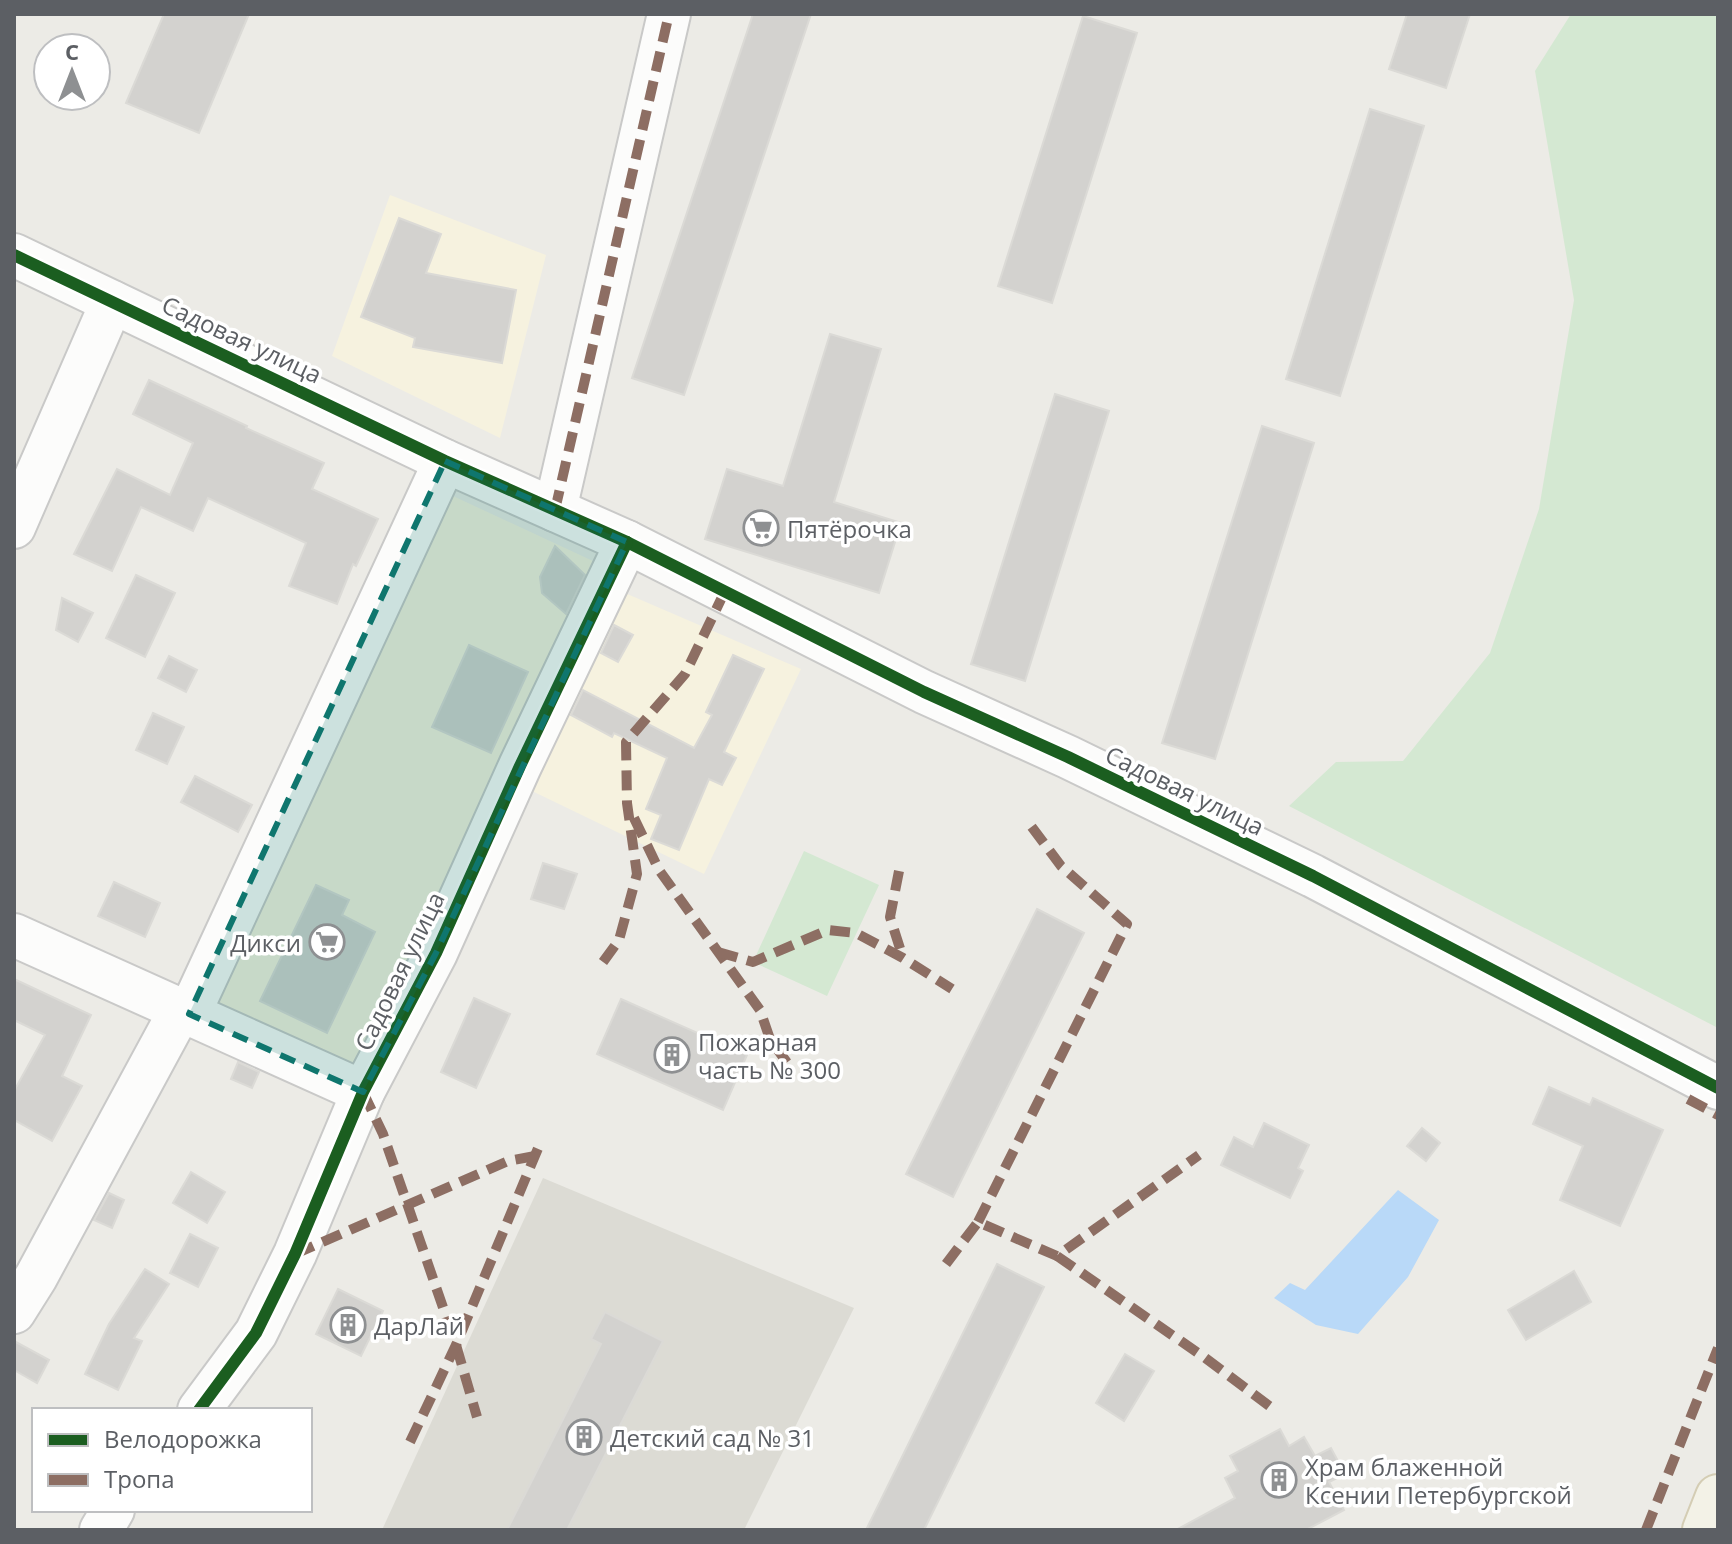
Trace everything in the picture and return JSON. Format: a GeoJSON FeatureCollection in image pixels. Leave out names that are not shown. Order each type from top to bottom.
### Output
{"type":"FeatureCollection","features":[{"type":"Feature","properties":{"kind":"main road"},"geometry":{"type":"LineString","coordinates":[[1705,1530],[1718,1497]]}},
{"type":"Feature","properties":{"kind":"street"},"geometry":{"type":"LineString","coordinates":[[555,510],[669,14]]}},
{"type":"Feature","properties":{"kind":"street","name":"Садовая улица"},"geometry":{"type":"LineString","coordinates":[[14,255],[445,461],[627,542],[924,692],[1068,757],[1313,876],[1718,1088]]}},
{"type":"Feature","properties":{"kind":"street"},"geometry":{"type":"LineString","coordinates":[[14,527],[112,302]]}},
{"type":"Feature","properties":{"kind":"street"},"geometry":{"type":"LineString","coordinates":[[14,1312],[174,1022],[189,1014],[445,461]]}},
{"type":"Feature","properties":{"kind":"street","name":"Садовая улица"},"geometry":{"type":"LineString","coordinates":[[200,1408],[256,1333],[295,1254],[363,1092],[436,953],[520,766],[627,542]]}},
{"type":"Feature","properties":{"kind":"street"},"geometry":{"type":"LineString","coordinates":[[14,935],[363,1092]]}},
{"type":"Feature","properties":{"kind":"street"},"geometry":{"type":"LineString","coordinates":[[101,1530],[112,1512]]}},
{"type":"Feature","properties":{"kind":"highlighted area"},"geometry":{"type":"Polygon","coordinates":[[[445,461],[627,542],[436,953],[363,1092],[189,1014],[445,461]]]}},
{"type":"Feature","properties":{"kind":"shaded area"},"geometry":{"type":"Polygon","coordinates":[[[390,195],[546,255],[500,438],[332,356],[390,195]]]}},
{"type":"Feature","properties":{"kind":"shaded area"},"geometry":{"type":"Polygon","coordinates":[[[440,490],[595,562],[355,1070],[208,1004],[440,490]]]}},
{"type":"Feature","properties":{"kind":"shaded area"},"geometry":{"type":"Polygon","coordinates":[[[618,590],[801,669],[704,874],[532,791],[618,590]]]}},
{"type":"Feature","properties":{"kind":"shaded area"},"geometry":{"type":"Polygon","coordinates":[[[543,1178],[854,1308],[744,1530],[382,1530],[543,1178]]]}},
{"type":"Feature","properties":{"kind":"green space"},"geometry":{"type":"Polygon","coordinates":[[[1571,14],[1718,14],[1718,1028],[1289,806],[1336,762],[1403,761],[1490,653],[1539,509],[1574,300],[1535,71],[1571,14]]]}},
{"type":"Feature","properties":{"kind":"green space"},"geometry":{"type":"Polygon","coordinates":[[[804,851],[879,885],[827,996],[753,962],[804,851]]]}},
{"type":"Feature","properties":{"kind":"water"},"geometry":{"type":"Polygon","coordinates":[[[1398,1190],[1439,1220],[1408,1277],[1358,1334],[1316,1325],[1274,1298],[1290,1283],[1305,1290],[1398,1190]]]}},
{"type":"Feature","properties":{"kind":"building"},"geometry":{"type":"Polygon","coordinates":[[[164,14],[249,14],[199,133],[126,103],[164,14]]]}},
{"type":"Feature","properties":{"kind":"building"},"geometry":{"type":"Polygon","coordinates":[[[753,14],[811,14],[684,395],[632,378],[753,14]]]}},
{"type":"Feature","properties":{"kind":"building"},"geometry":{"type":"Polygon","coordinates":[[[1407,14],[1470,14],[1446,88],[1389,69],[1407,14]]]}},
{"type":"Feature","properties":{"kind":"building"},"geometry":{"type":"Polygon","coordinates":[[[1083,16],[1137,33],[1052,303],[998,286],[1083,16]]]}},
{"type":"Feature","properties":{"kind":"building"},"geometry":{"type":"Polygon","coordinates":[[[1370,109],[1424,126],[1340,396],[1286,379],[1370,109]]]}},
{"type":"Feature","properties":{"kind":"building"},"geometry":{"type":"Polygon","coordinates":[[[399,218],[441,234],[426,273],[516,290],[502,363],[413,347],[415,338],[361,317],[399,218]]]}},
{"type":"Feature","properties":{"kind":"building"},"geometry":{"type":"Polygon","coordinates":[[[830,334],[881,349],[834,502],[901,523],[879,593],[705,539],[727,469],[783,486],[830,334]]]}},
{"type":"Feature","properties":{"kind":"building"},"geometry":{"type":"Polygon","coordinates":[[[149,380],[324,463],[312,489],[378,519],[356,566],[353,564],[337,604],[289,586],[306,543],[208,498],[193,531],[141,507],[112,571],[74,554],[117,469],[170,495],[193,443],[133,414],[149,380]]]}},
{"type":"Feature","properties":{"kind":"building"},"geometry":{"type":"Polygon","coordinates":[[[1055,394],[1109,411],[1025,681],[971,664],[1055,394]]]}},
{"type":"Feature","properties":{"kind":"building"},"geometry":{"type":"Polygon","coordinates":[[[1262,426],[1314,443],[1215,759],[1162,743],[1262,426]]]}},
{"type":"Feature","properties":{"kind":"building"},"geometry":{"type":"Polygon","coordinates":[[[555,546],[585,575],[566,614],[542,593],[540,577],[555,546]]]}},
{"type":"Feature","properties":{"kind":"building"},"geometry":{"type":"Polygon","coordinates":[[[136,575],[175,593],[145,657],[106,638],[136,575]]]}},
{"type":"Feature","properties":{"kind":"building"},"geometry":{"type":"Polygon","coordinates":[[[62,598],[93,613],[78,642],[56,630],[62,598]]]}},
{"type":"Feature","properties":{"kind":"building"},"geometry":{"type":"Polygon","coordinates":[[[614,625],[633,635],[618,662],[601,653],[614,625]]]}},
{"type":"Feature","properties":{"kind":"building"},"geometry":{"type":"Polygon","coordinates":[[[469,645],[528,672],[491,753],[432,727],[469,645]]]}},
{"type":"Feature","properties":{"kind":"building"},"geometry":{"type":"Polygon","coordinates":[[[733,655],[764,669],[724,752],[736,758],[722,785],[709,779],[679,850],[651,839],[661,815],[646,809],[667,758],[614,733],[612,737],[571,715],[583,690],[694,748],[712,715],[706,712],[733,655]]]}},
{"type":"Feature","properties":{"kind":"building"},"geometry":{"type":"Polygon","coordinates":[[[169,656],[197,670],[186,692],[158,678],[169,656]]]}},
{"type":"Feature","properties":{"kind":"building"},"geometry":{"type":"Polygon","coordinates":[[[153,713],[184,727],[167,764],[136,750],[153,713]]]}},
{"type":"Feature","properties":{"kind":"building"},"geometry":{"type":"Polygon","coordinates":[[[195,776],[252,805],[238,832],[181,802],[195,776]]]}},
{"type":"Feature","properties":{"kind":"building"},"geometry":{"type":"Polygon","coordinates":[[[543,863],[577,874],[564,909],[531,899],[543,863]]]}},
{"type":"Feature","properties":{"kind":"building"},"geometry":{"type":"Polygon","coordinates":[[[114,882],[160,903],[145,937],[98,916],[114,882]]]}},
{"type":"Feature","properties":{"kind":"building"},"geometry":{"type":"Polygon","coordinates":[[[316,885],[349,900],[342,915],[375,932],[327,1033],[260,1001],[316,885]]]}},
{"type":"Feature","properties":{"kind":"building"},"geometry":{"type":"Polygon","coordinates":[[[1037,909],[1084,933],[953,1197],[906,1174],[1037,909]]]}},
{"type":"Feature","properties":{"kind":"building"},"geometry":{"type":"Polygon","coordinates":[[[14,979],[91,1015],[62,1076],[82,1086],[52,1141],[14,1120],[14,1091],[45,1035],[14,1020],[14,979]]]}},
{"type":"Feature","properties":{"kind":"building"},"geometry":{"type":"Polygon","coordinates":[[[474,998],[510,1014],[476,1088],[441,1072],[474,998]]]}},
{"type":"Feature","properties":{"kind":"building","name":"Пожарная часть № 300"},"geometry":{"type":"Polygon","coordinates":[[[621,999],[747,1055],[723,1110],[597,1054],[621,999]]]}},
{"type":"Feature","properties":{"kind":"building"},"geometry":{"type":"Polygon","coordinates":[[[238,1062],[259,1072],[252,1088],[231,1079],[238,1062]]]}},
{"type":"Feature","properties":{"kind":"building"},"geometry":{"type":"Polygon","coordinates":[[[1549,1087],[1590,1105],[1593,1098],[1663,1130],[1620,1226],[1560,1200],[1583,1146],[1533,1124],[1549,1087]]]}},
{"type":"Feature","properties":{"kind":"building"},"geometry":{"type":"Polygon","coordinates":[[[1264,1123],[1309,1145],[1298,1168],[1303,1171],[1290,1198],[1221,1165],[1234,1137],[1253,1147],[1264,1123]]]}},
{"type":"Feature","properties":{"kind":"building"},"geometry":{"type":"Polygon","coordinates":[[[1422,1128],[1440,1143],[1426,1161],[1407,1146],[1422,1128]]]}},
{"type":"Feature","properties":{"kind":"building"},"geometry":{"type":"Polygon","coordinates":[[[191,1172],[225,1192],[207,1223],[173,1203],[191,1172]]]}},
{"type":"Feature","properties":{"kind":"building"},"geometry":{"type":"Polygon","coordinates":[[[109,1193],[124,1200],[112,1228],[94,1220],[109,1193]]]}},
{"type":"Feature","properties":{"kind":"building"},"geometry":{"type":"Polygon","coordinates":[[[190,1234],[218,1248],[198,1287],[170,1273],[190,1234]]]}},
{"type":"Feature","properties":{"kind":"building"},"geometry":{"type":"Polygon","coordinates":[[[997,1264],[1044,1287],[924,1530],[866,1530],[997,1264]]]}},
{"type":"Feature","properties":{"kind":"building"},"geometry":{"type":"Polygon","coordinates":[[[145,1269],[169,1284],[134,1338],[142,1341],[118,1390],[85,1374],[109,1324],[145,1269]]]}},
{"type":"Feature","properties":{"kind":"building"},"geometry":{"type":"Polygon","coordinates":[[[1574,1271],[1591,1302],[1526,1340],[1508,1310],[1574,1271]]]}},
{"type":"Feature","properties":{"kind":"building","name":"ДарЛай"},"geometry":{"type":"Polygon","coordinates":[[[338,1289],[383,1311],[361,1356],[316,1334],[338,1289]]]}},
{"type":"Feature","properties":{"kind":"building","name":"Детский сад № 31"},"geometry":{"type":"Polygon","coordinates":[[[605,1312],[663,1341],[567,1530],[507,1530],[601,1344],[591,1339],[605,1312]]]}},
{"type":"Feature","properties":{"kind":"building"},"geometry":{"type":"Polygon","coordinates":[[[14,1341],[49,1360],[37,1383],[14,1370],[14,1341]]]}},
{"type":"Feature","properties":{"kind":"building"},"geometry":{"type":"Polygon","coordinates":[[[1125,1354],[1154,1371],[1124,1421],[1096,1403],[1125,1354]]]}},
{"type":"Feature","properties":{"kind":"building","name":"Храм блаженной Ксении Петербургской"},"geometry":{"type":"Polygon","coordinates":[[[1280,1429],[1289,1446],[1304,1437],[1315,1456],[1331,1448],[1345,1474],[1329,1482],[1344,1510],[1306,1530],[1176,1530],[1235,1498],[1225,1478],[1238,1471],[1230,1456],[1280,1429]]]}},
{"type":"Feature","properties":{"kind":"marked path"},"geometry":{"type":"LineString","coordinates":[[555,510],[669,14]]}},
{"type":"Feature","properties":{"kind":"marked path"},"geometry":{"type":"LineString","coordinates":[[603,962],[619,940],[637,874],[627,803],[626,742],[685,674],[725,591]]}},
{"type":"Feature","properties":{"kind":"marked path"},"geometry":{"type":"LineString","coordinates":[[634,818],[659,870],[760,1010],[770,1039],[788,1064]]}},
{"type":"Feature","properties":{"kind":"marked path"},"geometry":{"type":"LineString","coordinates":[[978,1222],[1127,924],[1061,866],[1031,826]]}},
{"type":"Feature","properties":{"kind":"marked path"},"geometry":{"type":"LineString","coordinates":[[899,871],[890,917],[903,958]]}},
{"type":"Feature","properties":{"kind":"marked path"},"geometry":{"type":"LineString","coordinates":[[718,952],[753,962],[828,930],[856,933],[952,989]]}},
{"type":"Feature","properties":{"kind":"marked path"},"geometry":{"type":"LineString","coordinates":[[363,1092],[383,1134],[456,1345],[477,1417]]}},
{"type":"Feature","properties":{"kind":"marked path"},"geometry":{"type":"LineString","coordinates":[[1688,1099],[1718,1115]]}},
{"type":"Feature","properties":{"kind":"marked path"},"geometry":{"type":"LineString","coordinates":[[410,1442],[456,1345],[539,1146]]}},
{"type":"Feature","properties":{"kind":"marked path"},"geometry":{"type":"LineString","coordinates":[[946,1264],[978,1222],[1057,1256],[1199,1155]]}},
{"type":"Feature","properties":{"kind":"marked path"},"geometry":{"type":"LineString","coordinates":[[295,1254],[508,1161],[535,1156]]}},
{"type":"Feature","properties":{"kind":"marked path"},"geometry":{"type":"LineString","coordinates":[[1057,1256],[1272,1408]]}},
{"type":"Feature","properties":{"kind":"marked path"},"geometry":{"type":"LineString","coordinates":[[1646,1530],[1718,1348]]}},
{"type":"Feature","properties":{"kind":"cycle path"},"geometry":{"type":"LineString","coordinates":[[14,255],[445,461],[627,542],[924,692],[1068,757],[1313,876],[1718,1088]]}},
{"type":"Feature","properties":{"kind":"cycle path"},"geometry":{"type":"LineString","coordinates":[[200,1408],[256,1333],[295,1254],[363,1092],[436,953],[520,766],[627,542]]}},
{"type":"Feature","properties":{"kind":"place","name":"Пятёрочка"},"geometry":{"type":"Point","coordinates":[761,528]}},
{"type":"Feature","properties":{"kind":"place","name":"Дикси"},"geometry":{"type":"Point","coordinates":[327,942]}},
{"type":"Feature","properties":{"kind":"place","name":"Пожарная часть № 300"},"geometry":{"type":"Point","coordinates":[672,1055]}},
{"type":"Feature","properties":{"kind":"place","name":"ДарЛай"},"geometry":{"type":"Point","coordinates":[348,1325]}},
{"type":"Feature","properties":{"kind":"place","name":"Детский сад № 31"},"geometry":{"type":"Point","coordinates":[584,1437]}},
{"type":"Feature","properties":{"kind":"place","name":"Храм блаженной Ксении Петербургской"},"geometry":{"type":"Point","coordinates":[1279,1480]}}]}
